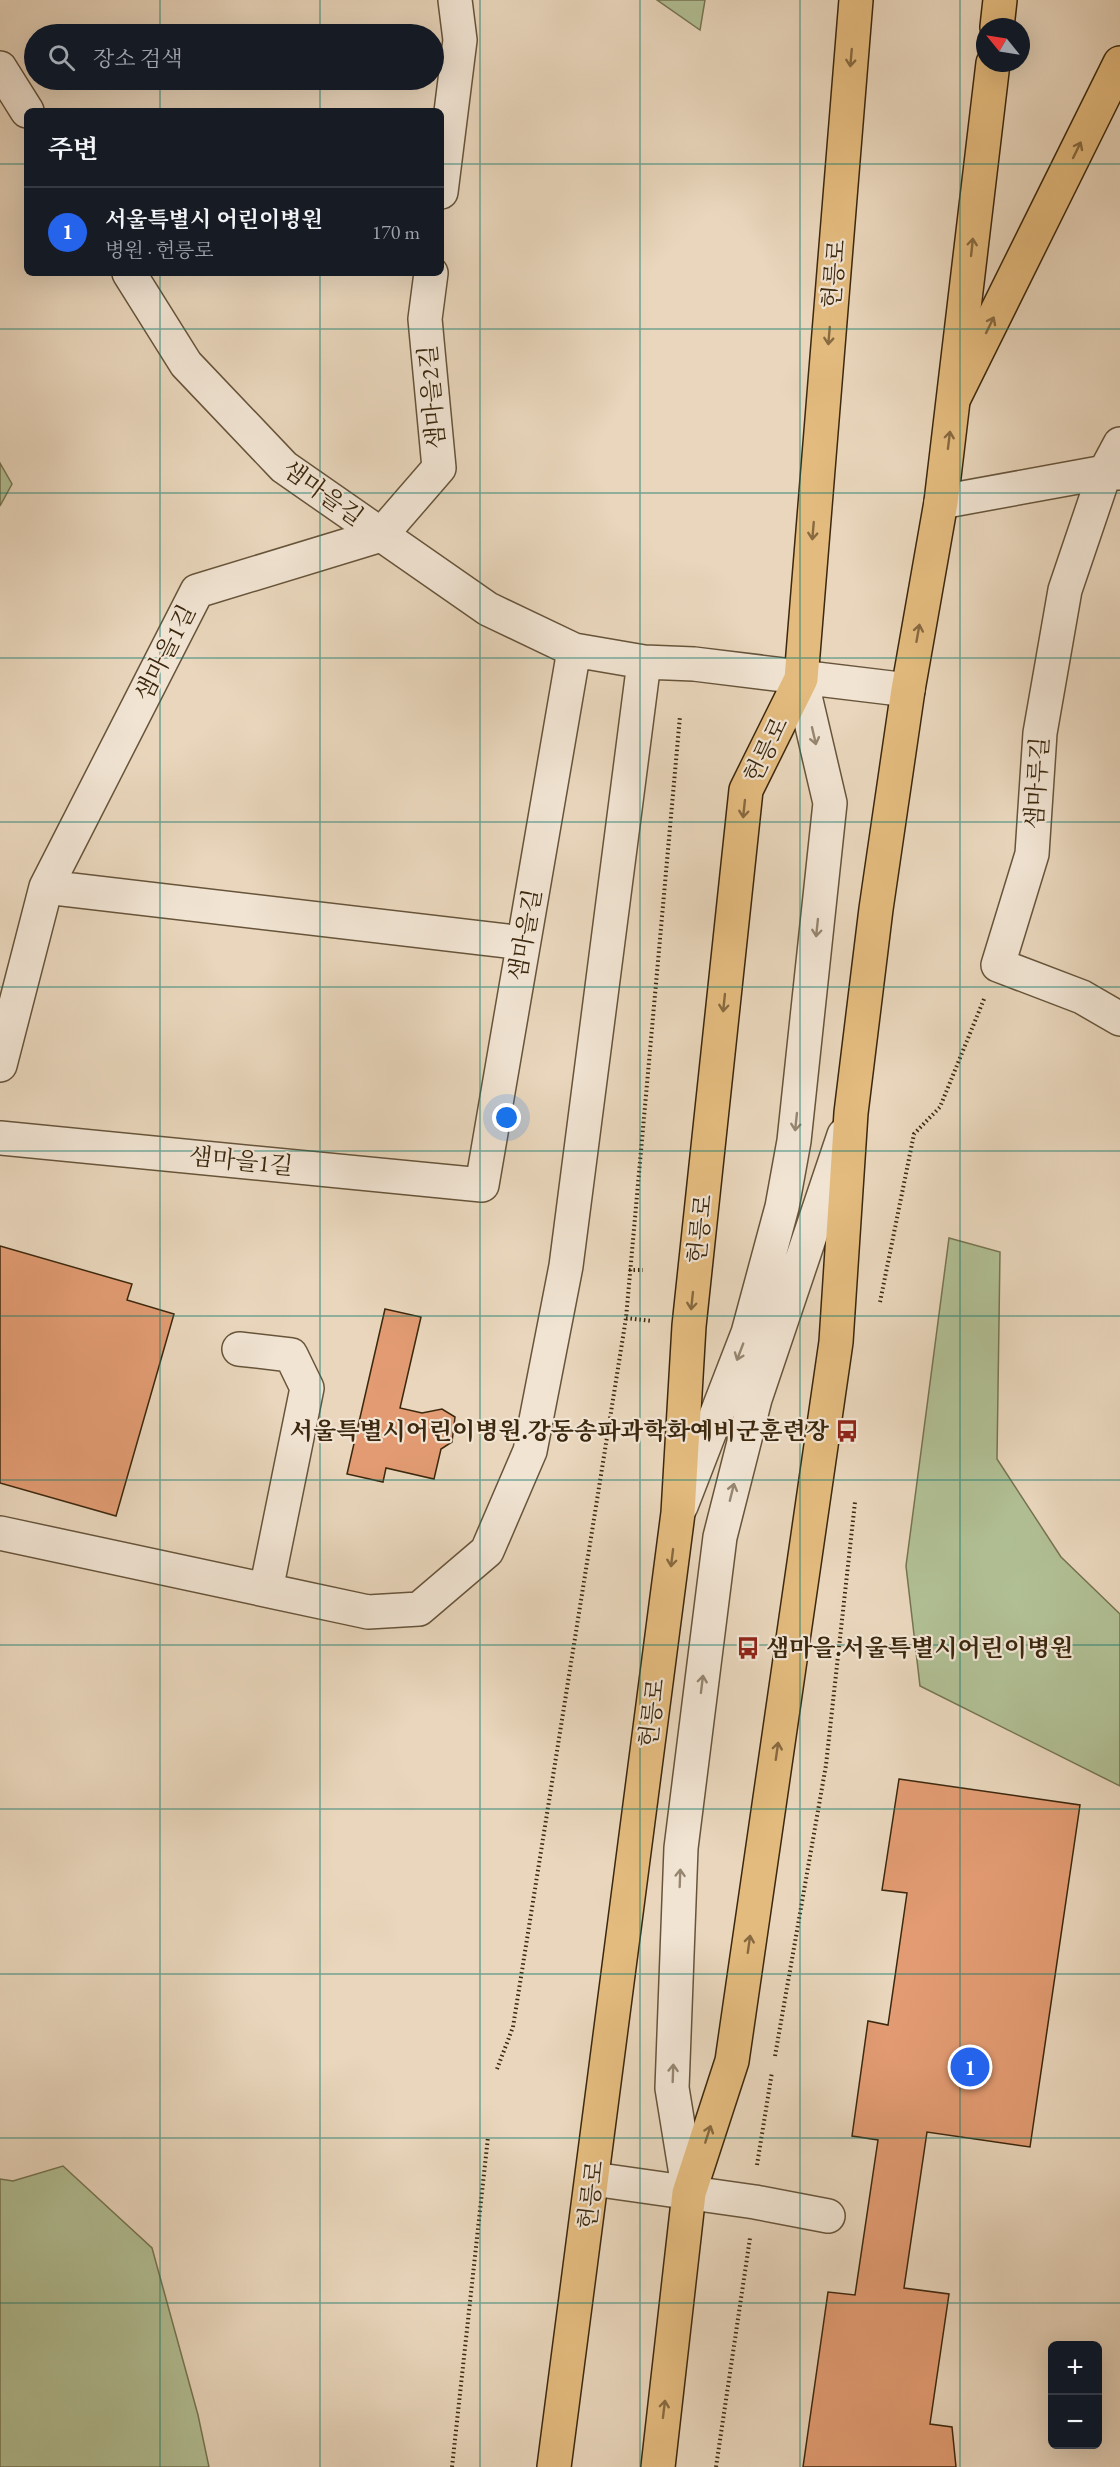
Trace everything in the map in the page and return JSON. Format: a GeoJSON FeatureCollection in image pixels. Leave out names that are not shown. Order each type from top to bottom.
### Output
{"type":"FeatureCollection","features":[{"type":"Feature","properties":{"kind":"main road","name":"헌릉로"},"geometry":{"type":"LineString","coordinates":[[555,2467],[678,1513],[689,1326],[746,790],[801,679],[856,0]]}},
{"type":"Feature","properties":{"kind":"main road"},"geometry":{"type":"LineString","coordinates":[[998,18],[1000,0]]}},
{"type":"Feature","properties":{"kind":"main road"},"geometry":{"type":"LineString","coordinates":[[955,396],[1120,63]]}},
{"type":"Feature","properties":{"kind":"main road"},"geometry":{"type":"LineString","coordinates":[[658,2467],[689,2193],[732,2061],[836,1342],[852,1113],[876,909],[908,690],[941,502],[992,72]]}},
{"type":"Feature","properties":{"kind":"street"},"geometry":{"type":"LineString","coordinates":[[444,168],[460,40],[455,0]]}},
{"type":"Feature","properties":{"kind":"street"},"geometry":{"type":"LineString","coordinates":[[0,68],[25,108]]}},
{"type":"Feature","properties":{"kind":"street","name":"샘마을길"},"geometry":{"type":"LineString","coordinates":[[131,276],[186,364],[284,467],[488,609],[574,650],[644,662],[694,664],[801,679],[908,690]]}},
{"type":"Feature","properties":{"kind":"street","name":"샘마을2길"},"geometry":{"type":"LineString","coordinates":[[381,535],[439,468],[425,319],[431,276]]}},
{"type":"Feature","properties":{"kind":"street"},"geometry":{"type":"LineString","coordinates":[[941,502],[1115,463]]}},
{"type":"Feature","properties":{"kind":"street","name":"샘마루길"},"geometry":{"type":"LineString","coordinates":[[998,965],[1032,854],[1040,733],[1065,590],[1115,463]]}},
{"type":"Feature","properties":{"kind":"street","name":"샘마을1길"},"geometry":{"type":"LineString","coordinates":[[0,1065],[46,887],[197,591],[381,535]]}},
{"type":"Feature","properties":{"kind":"street","name":"샘마을길"},"geometry":{"type":"LineString","coordinates":[[482,1185],[574,650]]}},
{"type":"Feature","properties":{"kind":"street"},"geometry":{"type":"LineString","coordinates":[[0,1533],[368,1612],[418,1609],[487,1551],[530,1450],[566,1266],[644,662]]}},
{"type":"Feature","properties":{"kind":"street"},"geometry":{"type":"LineString","coordinates":[[678,1513],[747,1333],[782,1207],[794,1141],[830,803],[801,679]]}},
{"type":"Feature","properties":{"kind":"street"},"geometry":{"type":"LineString","coordinates":[[46,887],[523,943]]}},
{"type":"Feature","properties":{"kind":"street"},"geometry":{"type":"LineString","coordinates":[[998,965],[1083,997],[1120,1019]]}},
{"type":"Feature","properties":{"kind":"street"},"geometry":{"type":"LineString","coordinates":[[689,2193],[672,2088],[681,1848],[720,1537],[755,1399],[852,1113]]}},
{"type":"Feature","properties":{"kind":"street","name":"샘마을1길"},"geometry":{"type":"LineString","coordinates":[[0,1138],[482,1185]]}},
{"type":"Feature","properties":{"kind":"street"},"geometry":{"type":"LineString","coordinates":[[239,1349],[291,1355],[307,1388],[266,1590]]}},
{"type":"Feature","properties":{"kind":"street"},"geometry":{"type":"LineString","coordinates":[[593,2179],[755,2202],[828,2217]]}},
{"type":"Feature","properties":{"kind":"path"},"geometry":{"type":"LineString","coordinates":[[497,2068],[513,2027],[624,1330],[648,1095],[680,716]]}},
{"type":"Feature","properties":{"kind":"path"},"geometry":{"type":"LineString","coordinates":[[877,1312],[914,1134],[940,1107],[998,965]]}},
{"type":"Feature","properties":{"kind":"path"},"geometry":{"type":"LineString","coordinates":[[629,1270],[643,1270]]}},
{"type":"Feature","properties":{"kind":"path"},"geometry":{"type":"LineString","coordinates":[[774,2059],[826,1765],[855,1498]]}},
{"type":"Feature","properties":{"kind":"path"},"geometry":{"type":"LineString","coordinates":[[716,2467],[755,2202],[757,2153],[772,2071]]}},
{"type":"Feature","properties":{"kind":"path"},"geometry":{"type":"LineString","coordinates":[[452,2467],[488,2137]]}},
{"type":"Feature","properties":{"kind":"green space"},"geometry":{"type":"Polygon","coordinates":[[[657,0],[705,0],[700,30],[657,0]]]}},
{"type":"Feature","properties":{"kind":"green space"},"geometry":{"type":"Polygon","coordinates":[[[0,463],[12,484],[0,506],[0,463]]]}},
{"type":"Feature","properties":{"kind":"green space"},"geometry":{"type":"Polygon","coordinates":[[[949,1238],[1000,1252],[997,1459],[1061,1557],[1120,1614],[1120,1786],[920,1686],[906,1566],[949,1238]]]}},
{"type":"Feature","properties":{"kind":"green space"},"geometry":{"type":"Polygon","coordinates":[[[63,2166],[152,2248],[198,2415],[209,2467],[0,2467],[0,2179],[13,2181],[63,2166]]]}},
{"type":"Feature","properties":{"kind":"building"},"geometry":{"type":"Polygon","coordinates":[[[0,1246],[132,1284],[127,1300],[174,1314],[116,1516],[0,1483],[0,1246]]]}},
{"type":"Feature","properties":{"kind":"building"},"geometry":{"type":"Polygon","coordinates":[[[385,1309],[421,1317],[400,1408],[422,1413],[442,1409],[455,1417],[452,1442],[441,1449],[434,1479],[386,1468],[383,1482],[347,1474],[385,1309]]]}},
{"type":"Feature","properties":{"kind":"building"},"geometry":{"type":"Polygon","coordinates":[[[899,1779],[1080,1805],[1030,2147],[927,2132],[904,2288],[949,2294],[930,2424],[952,2427],[956,2467],[803,2467],[828,2292],[855,2295],[878,2140],[852,2136],[868,2021],[888,2025],[907,1893],[882,1890],[899,1779]]]}},
{"type":"Feature","properties":{"kind":"place","name":"서울특별시어린이병원.강동송파과학화예비군훈련장"},"geometry":{"type":"Point","coordinates":[847,1431]}},
{"type":"Feature","properties":{"kind":"place","name":"샘마을.서울특별시어린이병원"},"geometry":{"type":"Point","coordinates":[748,1648]}},
{"type":"Feature","properties":{"kind":"place","name":"서울특별시 어린이병원"},"geometry":{"type":"Point","coordinates":[970,2067]}}]}
